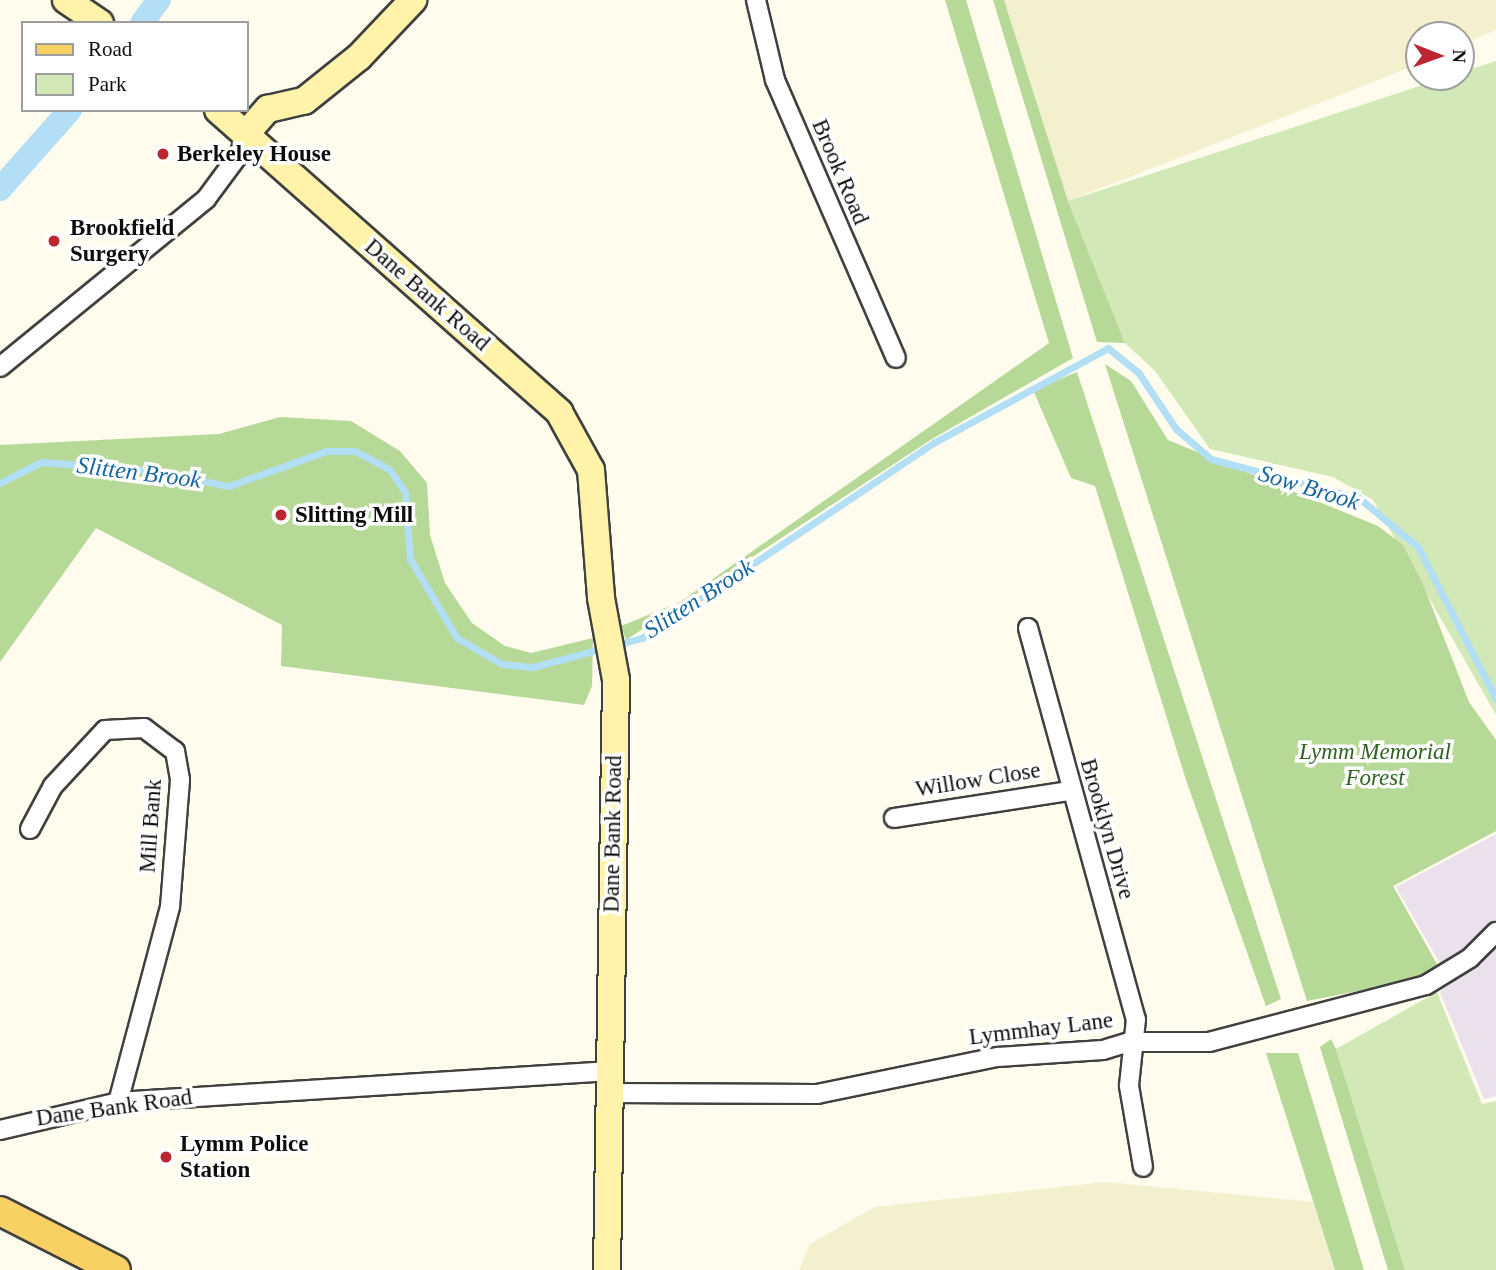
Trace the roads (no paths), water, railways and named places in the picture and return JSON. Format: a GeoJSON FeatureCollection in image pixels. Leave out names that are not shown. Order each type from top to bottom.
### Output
{"type":"FeatureCollection","features":[{"type":"Feature","properties":{"kind":"main road"},"geometry":{"type":"LineString","coordinates":[[0,1211],[116,1270]]}},
{"type":"Feature","properties":{"kind":"street"},"geometry":{"type":"LineString","coordinates":[[66,0],[97,21]]}},
{"type":"Feature","properties":{"kind":"street"},"geometry":{"type":"LineString","coordinates":[[0,367],[206,199],[240,153],[245,135],[268,109],[304,101],[359,57],[413,0]]}},
{"type":"Feature","properties":{"kind":"street","name":"Brook Road"},"geometry":{"type":"LineString","coordinates":[[756,0],[775,80],[896,358]]}},
{"type":"Feature","properties":{"kind":"street","name":"Dane Bank Road"},"geometry":{"type":"LineString","coordinates":[[0,1129],[117,1102],[610,1082],[612,660],[591,470],[570,423],[220,112]]}},
{"type":"Feature","properties":{"kind":"street","name":"Brooklyn Drive"},"geometry":{"type":"LineString","coordinates":[[1028,628],[1069,790],[1136,1019],[1129,1042],[1129,1086],[1143,1167]]}},
{"type":"Feature","properties":{"kind":"street","name":"Mill Bank"},"geometry":{"type":"LineString","coordinates":[[30,828],[53,786],[105,730],[144,728],[175,751],[180,780],[170,907],[117,1102]]}},
{"type":"Feature","properties":{"kind":"street","name":"Willow Close"},"geometry":{"type":"LineString","coordinates":[[894,818],[1069,790]]}},
{"type":"Feature","properties":{"kind":"street","name":"Lymmhay Lane"},"geometry":{"type":"LineString","coordinates":[[610,1082],[817,1094],[998,1057],[1103,1050],[1129,1042],[1209,1042],[1426,985],[1470,958],[1496,932]]}},
{"type":"Feature","properties":{"kind":"street"},"geometry":{"type":"LineString","coordinates":[[607,1270],[610,1082]]}},
{"type":"Feature","properties":{"kind":"waterway"},"geometry":{"type":"LineString","coordinates":[[143,21],[159,0]]}},
{"type":"Feature","properties":{"kind":"waterway"},"geometry":{"type":"LineString","coordinates":[[0,189],[68,112]]}},
{"type":"Feature","properties":{"kind":"waterway","name":"Slitten Brook"},"geometry":{"type":"LineString","coordinates":[[0,483],[41,462],[146,470],[229,486],[326,451],[355,451],[389,469],[405,492],[410,559],[457,638],[502,664],[533,667],[642,638],[935,442],[1108,348],[1138,372],[1176,429],[1211,459],[1359,498],[1418,547],[1496,699]]}},
{"type":"Feature","properties":{"kind":"place","name":"Berkeley House"},"geometry":{"type":"Point","coordinates":[163,154]}},
{"type":"Feature","properties":{"kind":"place","name":"Brookfield Surgery"},"geometry":{"type":"Point","coordinates":[54,241]}},
{"type":"Feature","properties":{"kind":"place","name":"Slitting Mill"},"geometry":{"type":"Point","coordinates":[281,515]}},
{"type":"Feature","properties":{"kind":"place","name":"Lymm Police Station"},"geometry":{"type":"Point","coordinates":[166,1157]}},
{"type":"Feature","properties":{"kind":"water label","name":"Sow Brook"},"geometry":{"type":"Point","coordinates":[1309,488]}},
{"type":"Feature","properties":{"kind":"park label","name":"Lymm Memorial Forest"},"geometry":{"type":"Point","coordinates":[1375,765]}}]}
